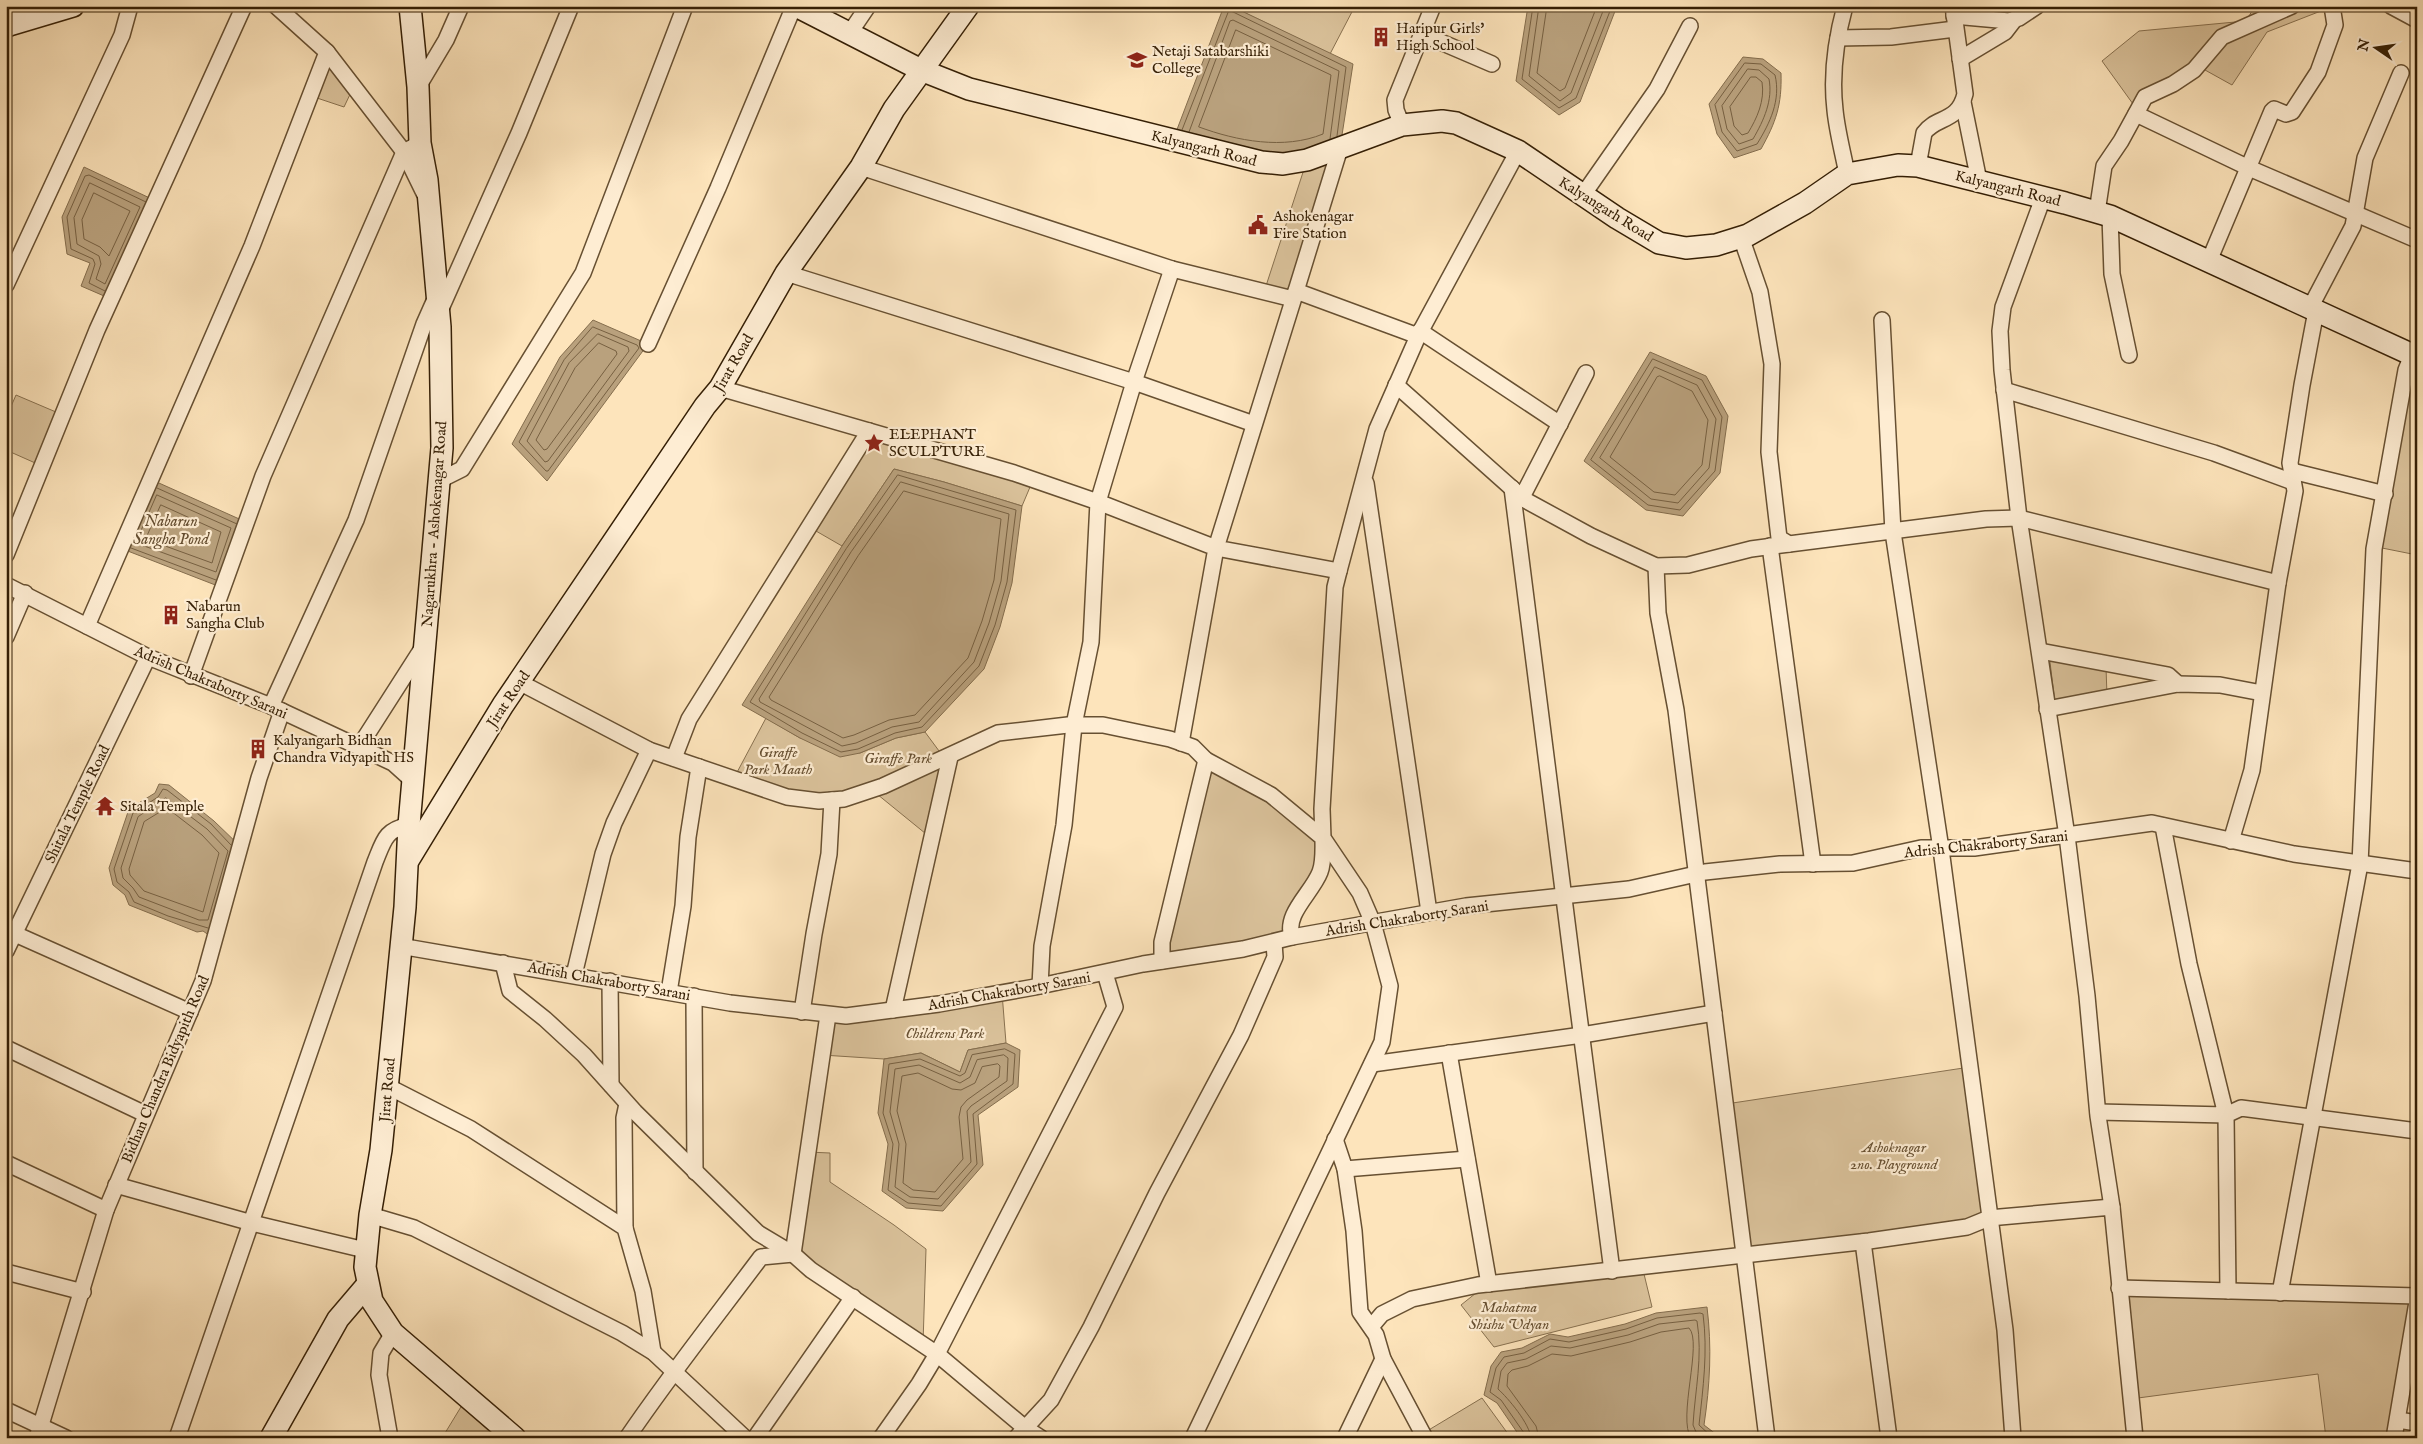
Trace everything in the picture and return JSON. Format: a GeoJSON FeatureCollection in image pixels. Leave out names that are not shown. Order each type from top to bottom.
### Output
{"type":"FeatureCollection","features":[{"type":"Feature","properties":{"kind":"main road"},"geometry":{"type":"LineString","coordinates":[[7,28],[73,6]]}},
{"type":"Feature","properties":{"kind":"main road","name":"Nagarukhra - Ashokenagar Road"},"geometry":{"type":"LineString","coordinates":[[408,862],[409,825],[442,439],[438,303],[430,205],[412,147],[418,86],[410,6]]}},
{"type":"Feature","properties":{"kind":"main road","name":"Kalyangarh Road"},"geometry":{"type":"LineString","coordinates":[[795,6],[921,70],[951,83],[1261,162],[1283,164],[1307,160],[1402,125],[1442,121],[1456,123],[1518,151],[1659,243],[1686,248],[1716,245],[1741,237],[1804,203],[1847,174],[1898,165],[1918,166],[2103,214],[2414,356]]}},
{"type":"Feature","properties":{"kind":"main road","name":"Jirat Road"},"geometry":{"type":"LineString","coordinates":[[515,1438],[393,1333],[378,1313],[367,1285],[365,1250],[382,1150],[408,862],[451,787],[519,682],[705,406],[720,388],[786,273],[861,167],[894,109],[968,6]]}},
{"type":"Feature","properties":{"kind":"main road"},"geometry":{"type":"LineString","coordinates":[[270,1438],[338,1319],[367,1285]]}},
{"type":"Feature","properties":{"kind":"street"},"geometry":{"type":"LineString","coordinates":[[7,28],[21,6]]}},
{"type":"Feature","properties":{"kind":"street"},"geometry":{"type":"LineString","coordinates":[[6,285],[122,35],[130,6]]}},
{"type":"Feature","properties":{"kind":"street"},"geometry":{"type":"LineString","coordinates":[[6,555],[97,330],[244,6]]}},
{"type":"Feature","properties":{"kind":"street"},"geometry":{"type":"LineString","coordinates":[[191,676],[263,476],[412,147],[327,52],[276,6]]}},
{"type":"Feature","properties":{"kind":"street"},"geometry":{"type":"LineString","coordinates":[[418,86],[446,40],[461,6]]}},
{"type":"Feature","properties":{"kind":"street","name":"Bidhan Chandra Bidyapith Road"},"geometry":{"type":"LineString","coordinates":[[40,1432],[106,1210],[145,1114],[190,1012],[211,957],[277,709],[356,520],[424,324],[438,303],[519,133],[571,6]]}},
{"type":"Feature","properties":{"kind":"street"},"geometry":{"type":"LineString","coordinates":[[438,481],[462,469],[583,273],[685,6]]}},
{"type":"Feature","properties":{"kind":"street"},"geometry":{"type":"LineString","coordinates":[[648,344],[718,188],[795,6]]}},
{"type":"Feature","properties":{"kind":"street"},"geometry":{"type":"LineString","coordinates":[[849,34],[868,6]]}},
{"type":"Feature","properties":{"kind":"street"},"geometry":{"type":"LineString","coordinates":[[1402,125],[1396,110],[1395,100],[1433,6]]}},
{"type":"Feature","properties":{"kind":"street"},"geometry":{"type":"LineString","coordinates":[[1845,6],[1838,38],[1834,73],[1835,109],[1847,174]]}},
{"type":"Feature","properties":{"kind":"street"},"geometry":{"type":"LineString","coordinates":[[1838,38],[1891,37],[1954,17],[2009,21],[2037,6]]}},
{"type":"Feature","properties":{"kind":"street"},"geometry":{"type":"LineString","coordinates":[[2129,355],[2112,274],[2103,214],[2104,166],[2145,97],[2173,84],[2194,70],[2222,37],[2292,6]]}},
{"type":"Feature","properties":{"kind":"street"},"geometry":{"type":"LineString","coordinates":[[2209,261],[2272,111],[2274,109],[2286,114],[2292,112],[2318,72],[2335,25],[2332,6]]}},
{"type":"Feature","properties":{"kind":"street"},"geometry":{"type":"LineString","coordinates":[[2390,6],[2417,20]]}},
{"type":"Feature","properties":{"kind":"street"},"geometry":{"type":"LineString","coordinates":[[1954,17],[1964,94],[1963,102],[1979,181]]}},
{"type":"Feature","properties":{"kind":"street"},"geometry":{"type":"LineString","coordinates":[[1960,60],[2005,32],[2015,19]]}},
{"type":"Feature","properties":{"kind":"street"},"geometry":{"type":"LineString","coordinates":[[1583,195],[1657,89],[1690,26]]}},
{"type":"Feature","properties":{"kind":"street"},"geometry":{"type":"LineString","coordinates":[[1422,34],[1492,64]]}},
{"type":"Feature","properties":{"kind":"street"},"geometry":{"type":"LineString","coordinates":[[87,626],[219,318],[252,246],[327,52]]}},
{"type":"Feature","properties":{"kind":"street"},"geometry":{"type":"LineString","coordinates":[[2231,841],[2252,770],[2278,584],[2295,491],[2290,463],[2313,310],[2353,226],[2366,158],[2401,73]]}},
{"type":"Feature","properties":{"kind":"street"},"geometry":{"type":"LineString","coordinates":[[1918,166],[1924,133],[1927,129],[1950,117],[1963,102]]}},
{"type":"Feature","properties":{"kind":"street"},"geometry":{"type":"LineString","coordinates":[[2136,114],[2249,168],[2417,240]]}},
{"type":"Feature","properties":{"kind":"street"},"geometry":{"type":"LineString","coordinates":[[1181,743],[1216,548],[1340,148]]}},
{"type":"Feature","properties":{"kind":"street"},"geometry":{"type":"LineString","coordinates":[[1292,937],[1290,929],[1293,914],[1306,899],[1321,871],[1322,809],[1335,587],[1377,429],[1419,334],[1518,151]]}},
{"type":"Feature","properties":{"kind":"street"},"geometry":{"type":"LineString","coordinates":[[861,167],[1172,269],[1295,295],[1419,334],[1560,424]]}},
{"type":"Feature","properties":{"kind":"street"},"geometry":{"type":"LineString","coordinates":[[2043,198],[2003,307],[2000,331],[2004,390],[2019,518],[2067,836],[2087,996],[2098,1112],[2112,1207],[2135,1438]]}},
{"type":"Feature","properties":{"kind":"street"},"geometry":{"type":"LineString","coordinates":[[1741,237],[1760,292],[1772,364],[1769,452],[1779,538],[1789,544]]}},
{"type":"Feature","properties":{"kind":"street"},"geometry":{"type":"LineString","coordinates":[[1040,986],[1042,946],[1064,825],[1074,725],[1091,642],[1098,502],[1134,382],[1172,269]]}},
{"type":"Feature","properties":{"kind":"street"},"geometry":{"type":"LineString","coordinates":[[786,273],[1134,382],[1254,424]]}},
{"type":"Feature","properties":{"kind":"street"},"geometry":{"type":"LineString","coordinates":[[1882,320],[1893,532],[1941,849],[2004,1330],[2013,1438]]}},
{"type":"Feature","properties":{"kind":"street"},"geometry":{"type":"LineString","coordinates":[[2280,1293],[2360,864],[2374,549],[2406,370],[2414,356]]}},
{"type":"Feature","properties":{"kind":"street"},"geometry":{"type":"LineString","coordinates":[[1586,374],[1560,424],[1517,492],[1538,710],[1565,896],[1612,1271]]}},
{"type":"Feature","properties":{"kind":"street"},"geometry":{"type":"LineString","coordinates":[[1396,385],[1517,492],[1591,536],[1656,566],[1688,565],[1717,556],[1770,546],[1986,519],[2019,518],[2278,584]]}},
{"type":"Feature","properties":{"kind":"street"},"geometry":{"type":"LineString","coordinates":[[720,388],[1014,473],[1098,502],[1216,548],[1339,570]]}},
{"type":"Feature","properties":{"kind":"street"},"geometry":{"type":"LineString","coordinates":[[2004,390],[2292,477],[2385,494]]}},
{"type":"Feature","properties":{"kind":"street"},"geometry":{"type":"LineString","coordinates":[[674,758],[688,718],[869,431]]}},
{"type":"Feature","properties":{"kind":"street"},"geometry":{"type":"LineString","coordinates":[[1365,476],[1429,912]]}},
{"type":"Feature","properties":{"kind":"street"},"geometry":{"type":"LineString","coordinates":[[1770,546],[1813,864]]}},
{"type":"Feature","properties":{"kind":"street"},"geometry":{"type":"LineString","coordinates":[[1656,566],[1658,613],[1676,710],[1767,1438]]}},
{"type":"Feature","properties":{"kind":"street","name":"Adrish Chakraborty Sarani"},"geometry":{"type":"LineString","coordinates":[[6,584],[148,657],[191,676],[277,709],[359,747],[392,763],[413,781]]}},
{"type":"Feature","properties":{"kind":"street"},"geometry":{"type":"LineString","coordinates":[[6,637],[25,594]]}},
{"type":"Feature","properties":{"kind":"street"},"geometry":{"type":"LineString","coordinates":[[359,747],[424,644]]}},
{"type":"Feature","properties":{"kind":"street"},"geometry":{"type":"LineString","coordinates":[[2040,651],[2168,675],[2178,684]]}},
{"type":"Feature","properties":{"kind":"street","name":"Shitala Temple Road"},"geometry":{"type":"LineString","coordinates":[[6,951],[148,657]]}},
{"type":"Feature","properties":{"kind":"street"},"geometry":{"type":"LineString","coordinates":[[519,682],[649,750],[788,797],[819,801],[844,799],[883,786],[998,733],[1074,725],[1103,725],[1192,747],[1206,760],[1271,795],[1323,838],[1360,893],[1373,923],[1390,986],[1382,1042],[1193,1438]]}},
{"type":"Feature","properties":{"kind":"street"},"geometry":{"type":"LineString","coordinates":[[2047,709],[2178,684],[2220,685],[2262,693]]}},
{"type":"Feature","properties":{"kind":"street"},"geometry":{"type":"LineString","coordinates":[[574,975],[603,854],[614,823],[649,750]]}},
{"type":"Feature","properties":{"kind":"street"},"geometry":{"type":"LineString","coordinates":[[893,1010],[950,756]]}},
{"type":"Feature","properties":{"kind":"street"},"geometry":{"type":"LineString","coordinates":[[1162,961],[1162,942],[1206,760]]}},
{"type":"Feature","properties":{"kind":"street"},"geometry":{"type":"LineString","coordinates":[[669,992],[683,906],[688,837],[699,767]]}},
{"type":"Feature","properties":{"kind":"street"},"geometry":{"type":"LineString","coordinates":[[802,1012],[814,934],[830,854],[832,800]]}},
{"type":"Feature","properties":{"kind":"street","name":"Adrish Chakraborty Sarani"},"geometry":{"type":"LineString","coordinates":[[400,946],[694,996],[828,1016],[846,1016],[940,1004],[1162,961],[1274,943],[1292,937],[1466,906],[1629,889],[1696,874],[1780,864],[1853,863],[1921,848],[1974,848],[2152,823],[2294,854],[2417,871]]}},
{"type":"Feature","properties":{"kind":"street"},"geometry":{"type":"LineString","coordinates":[[177,1438],[375,862],[385,838],[394,828],[409,825]]}},
{"type":"Feature","properties":{"kind":"street"},"geometry":{"type":"LineString","coordinates":[[2163,826],[2189,964],[2226,1115],[2228,1291]]}},
{"type":"Feature","properties":{"kind":"street"},"geometry":{"type":"LineString","coordinates":[[15,934],[190,1012]]}},
{"type":"Feature","properties":{"kind":"street"},"geometry":{"type":"LineString","coordinates":[[1020,1432],[1051,1400],[1091,1327],[1158,1193],[1207,1103],[1241,1035],[1275,957],[1274,943]]}},
{"type":"Feature","properties":{"kind":"street"},"geometry":{"type":"LineString","coordinates":[[503,963],[510,991],[545,1019],[584,1055],[627,1104],[758,1233],[793,1254],[811,1270],[937,1354],[1020,1432],[1040,1438]]}},
{"type":"Feature","properties":{"kind":"street"},"geometry":{"type":"LineString","coordinates":[[882,1438],[937,1354],[1115,1007],[1105,973]]}},
{"type":"Feature","properties":{"kind":"street"},"geometry":{"type":"LineString","coordinates":[[610,981],[611,1085]]}},
{"type":"Feature","properties":{"kind":"street"},"geometry":{"type":"LineString","coordinates":[[694,996],[695,1172]]}},
{"type":"Feature","properties":{"kind":"street"},"geometry":{"type":"LineString","coordinates":[[1372,1064],[1582,1035],[1714,1012]]}},
{"type":"Feature","properties":{"kind":"street"},"geometry":{"type":"LineString","coordinates":[[793,1254],[828,1016]]}},
{"type":"Feature","properties":{"kind":"street"},"geometry":{"type":"LineString","coordinates":[[6,1048],[145,1114]]}},
{"type":"Feature","properties":{"kind":"street"},"geometry":{"type":"LineString","coordinates":[[1449,1054],[1489,1284]]}},
{"type":"Feature","properties":{"kind":"street"},"geometry":{"type":"LineString","coordinates":[[387,1086],[471,1129],[625,1228]]}},
{"type":"Feature","properties":{"kind":"street"},"geometry":{"type":"LineString","coordinates":[[627,1104],[624,1118],[625,1228],[643,1291],[653,1352]]}},
{"type":"Feature","properties":{"kind":"street"},"geometry":{"type":"LineString","coordinates":[[2098,1112],[2226,1115],[2241,1108],[2417,1131]]}},
{"type":"Feature","properties":{"kind":"street"},"geometry":{"type":"LineString","coordinates":[[1336,1139],[1345,1169],[1354,1231],[1360,1312],[1376,1335],[1383,1359],[1425,1438]]}},
{"type":"Feature","properties":{"kind":"street"},"geometry":{"type":"LineString","coordinates":[[1345,1169],[1467,1159]]}},
{"type":"Feature","properties":{"kind":"street"},"geometry":{"type":"LineString","coordinates":[[6,1163],[106,1210]]}},
{"type":"Feature","properties":{"kind":"street"},"geometry":{"type":"LineString","coordinates":[[116,1185],[252,1223],[365,1250]]}},
{"type":"Feature","properties":{"kind":"street"},"geometry":{"type":"LineString","coordinates":[[1371,1327],[1382,1314],[1412,1299],[1489,1284],[1863,1242],[1967,1227],[1989,1218],[2112,1207]]}},
{"type":"Feature","properties":{"kind":"street"},"geometry":{"type":"LineString","coordinates":[[370,1215],[414,1228],[622,1333],[653,1352],[745,1438]]}},
{"type":"Feature","properties":{"kind":"street"},"geometry":{"type":"LineString","coordinates":[[1863,1242],[1889,1438]]}},
{"type":"Feature","properties":{"kind":"street"},"geometry":{"type":"LineString","coordinates":[[627,1438],[672,1371],[690,1353],[762,1257],[793,1254]]}},
{"type":"Feature","properties":{"kind":"street"},"geometry":{"type":"LineString","coordinates":[[6,1272],[82,1292]]}},
{"type":"Feature","properties":{"kind":"street"},"geometry":{"type":"LineString","coordinates":[[2119,1288],[2417,1296]]}},
{"type":"Feature","properties":{"kind":"street"},"geometry":{"type":"LineString","coordinates":[[755,1438],[853,1297]]}},
{"type":"Feature","properties":{"kind":"street"},"geometry":{"type":"LineString","coordinates":[[2394,1438],[2414,1336],[2417,1302]]}},
{"type":"Feature","properties":{"kind":"street"},"geometry":{"type":"LineString","coordinates":[[390,1438],[379,1374],[381,1352],[393,1333]]}},
{"type":"Feature","properties":{"kind":"street"},"geometry":{"type":"LineString","coordinates":[[1345,1438],[1383,1359]]}},
{"type":"Feature","properties":{"kind":"street"},"geometry":{"type":"LineString","coordinates":[[6,1410],[40,1432],[66,1438]]}},
{"type":"Feature","properties":{"kind":"street"},"geometry":{"type":"LineString","coordinates":[[2398,1420],[2417,1423]]}},
{"type":"Feature","properties":{"kind":"green space"},"geometry":{"type":"Polygon","coordinates":[[[1231,6],[1355,6],[1330,54],[1231,6]]]}},
{"type":"Feature","properties":{"kind":"green space"},"geometry":{"type":"Polygon","coordinates":[[[2255,6],[2381,6],[2326,9],[2267,32],[2232,85],[2205,70],[2174,91],[2133,104],[2102,61],[2139,31],[2246,21],[2255,6]]]}},
{"type":"Feature","properties":{"kind":"green space"},"geometry":{"type":"Polygon","coordinates":[[[327,52],[354,86],[344,107],[311,96],[327,52]]]}},
{"type":"Feature","properties":{"kind":"green space"},"geometry":{"type":"Polygon","coordinates":[[[1340,148],[1293,299],[1264,292],[1307,160],[1340,148]]]}},
{"type":"Feature","properties":{"kind":"green space"},"geometry":{"type":"Polygon","coordinates":[[[2407,374],[2417,376],[2417,555],[2382,548],[2396,469],[2407,374]]]}},
{"type":"Feature","properties":{"kind":"green space"},"geometry":{"type":"Polygon","coordinates":[[[16,395],[63,415],[42,466],[6,450],[6,418],[16,395]]]}},
{"type":"Feature","properties":{"kind":"green space"},"geometry":{"type":"Polygon","coordinates":[[[874,434],[1033,480],[1022,506],[894,469],[842,546],[816,531],[874,434]]]}},
{"type":"Feature","properties":{"kind":"green space"},"geometry":{"type":"Polygon","coordinates":[[[2049,654],[2106,667],[2107,696],[2055,703],[2049,654]]]}},
{"type":"Feature","properties":{"kind":"green space"},"geometry":{"type":"Polygon","coordinates":[[[766,718],[800,738],[860,753],[896,738],[925,732],[945,759],[931,838],[872,790],[819,801],[734,778],[766,718]]]}},
{"type":"Feature","properties":{"kind":"green space"},"geometry":{"type":"Polygon","coordinates":[[[1206,760],[1323,838],[1292,937],[1162,961],[1206,760]]]}},
{"type":"Feature","properties":{"kind":"green space","name":"Childrens Park"},"geometry":{"type":"Polygon","coordinates":[[[1002,993],[1006,1043],[968,1050],[960,1072],[921,1053],[884,1059],[822,1055],[828,1015],[1002,993]]]}},
{"type":"Feature","properties":{"kind":"green space","name":"Ashoknagar 2no. Playground"},"geometry":{"type":"Polygon","coordinates":[[[1970,1067],[1989,1218],[1743,1254],[1726,1104],[1970,1067]]]}},
{"type":"Feature","properties":{"kind":"green space"},"geometry":{"type":"Polygon","coordinates":[[[808,1152],[830,1153],[830,1182],[926,1249],[923,1344],[793,1254],[808,1152]]]}},
{"type":"Feature","properties":{"kind":"green space","name":"Mahatma Shishu Udyan"},"geometry":{"type":"Polygon","coordinates":[[[1644,1274],[1652,1307],[1494,1347],[1461,1305],[1476,1293],[1644,1274]]]}},
{"type":"Feature","properties":{"kind":"green space"},"geometry":{"type":"Polygon","coordinates":[[[2128,1296],[2417,1296],[2393,1438],[2326,1438],[2318,1374],[2138,1398],[2128,1296]]]}},
{"type":"Feature","properties":{"kind":"green space"},"geometry":{"type":"Polygon","coordinates":[[[467,1397],[515,1438],[442,1438],[467,1397]]]}},
{"type":"Feature","properties":{"kind":"green space"},"geometry":{"type":"Polygon","coordinates":[[[1482,1398],[1511,1438],[1425,1438],[1422,1434],[1482,1398]]]}},
{"type":"Feature","properties":{"kind":"water"},"geometry":{"type":"Polygon","coordinates":[[[1224,6],[1231,6],[1353,64],[1340,148],[1307,160],[1173,140],[1224,6]]]}},
{"type":"Feature","properties":{"kind":"water"},"geometry":{"type":"Polygon","coordinates":[[[1528,6],[1617,6],[1580,102],[1559,115],[1516,81],[1528,6]]]}},
{"type":"Feature","properties":{"kind":"water"},"geometry":{"type":"Polygon","coordinates":[[[1743,57],[1763,59],[1781,73],[1780,95],[1774,122],[1761,149],[1734,158],[1717,134],[1709,104],[1743,57]]]}},
{"type":"Feature","properties":{"kind":"water"},"geometry":{"type":"Polygon","coordinates":[[[84,167],[156,201],[111,299],[81,286],[90,263],[67,254],[62,217],[84,167]]]}},
{"type":"Feature","properties":{"kind":"water"},"geometry":{"type":"Polygon","coordinates":[[[593,320],[648,344],[547,481],[512,444],[560,357],[593,320]]]}},
{"type":"Feature","properties":{"kind":"water"},"geometry":{"type":"Polygon","coordinates":[[[1650,352],[1706,376],[1728,416],[1720,473],[1683,516],[1646,510],[1584,461],[1650,352]]]}},
{"type":"Feature","properties":{"kind":"water"},"geometry":{"type":"Polygon","coordinates":[[[894,469],[1022,506],[1012,583],[1000,627],[984,669],[925,732],[896,738],[860,753],[840,757],[800,738],[742,705],[842,546],[894,469]]]}},
{"type":"Feature","properties":{"kind":"water","name":"Nabarun Sangha Pond"},"geometry":{"type":"Polygon","coordinates":[[[150,479],[246,522],[223,588],[120,548],[150,479]]]}},
{"type":"Feature","properties":{"kind":"water"},"geometry":{"type":"Polygon","coordinates":[[[159,784],[169,785],[214,821],[241,847],[216,940],[203,931],[197,932],[129,905],[125,895],[113,885],[109,868],[129,809],[155,793],[159,784]]]}},
{"type":"Feature","properties":{"kind":"water"},"geometry":{"type":"Polygon","coordinates":[[[1006,1043],[1020,1050],[1018,1087],[978,1115],[983,1165],[943,1211],[906,1208],[882,1191],[888,1144],[878,1113],[884,1059],[921,1053],[960,1072],[968,1050],[1006,1043]]]}},
{"type":"Feature","properties":{"kind":"water"},"geometry":{"type":"Polygon","coordinates":[[[1707,1307],[1710,1366],[1704,1425],[1721,1438],[1521,1438],[1497,1403],[1484,1395],[1491,1366],[1501,1352],[1522,1348],[1550,1334],[1568,1337],[1625,1324],[1656,1313],[1707,1307]]]}},
{"type":"Feature","properties":{"kind":"place","name":"Haripur Girls' High School"},"geometry":{"type":"Point","coordinates":[1381,37]}},
{"type":"Feature","properties":{"kind":"place","name":"Netaji Satabarshiki College"},"geometry":{"type":"Point","coordinates":[1137,60]}},
{"type":"Feature","properties":{"kind":"place","name":"Ashokenagar Fire Station"},"geometry":{"type":"Point","coordinates":[1258,225]}},
{"type":"Feature","properties":{"kind":"place","name":"ELEPHANT SCULPTURE"},"geometry":{"type":"Point","coordinates":[874,443]}},
{"type":"Feature","properties":{"kind":"place","name":"Nabarun Sangha Club"},"geometry":{"type":"Point","coordinates":[171,615]}},
{"type":"Feature","properties":{"kind":"place","name":"Kalyangarh Bidhan Chandra Vidyapith HS"},"geometry":{"type":"Point","coordinates":[258,749]}},
{"type":"Feature","properties":{"kind":"place","name":"Sitala Temple"},"geometry":{"type":"Point","coordinates":[105,806]}},
{"type":"Feature","properties":{"kind":"park label","name":"Giraffe Park"},"geometry":{"type":"Point","coordinates":[898,758]}},
{"type":"Feature","properties":{"kind":"park label","name":"Giraffe Park Maath"},"geometry":{"type":"Point","coordinates":[778,760]}}]}
